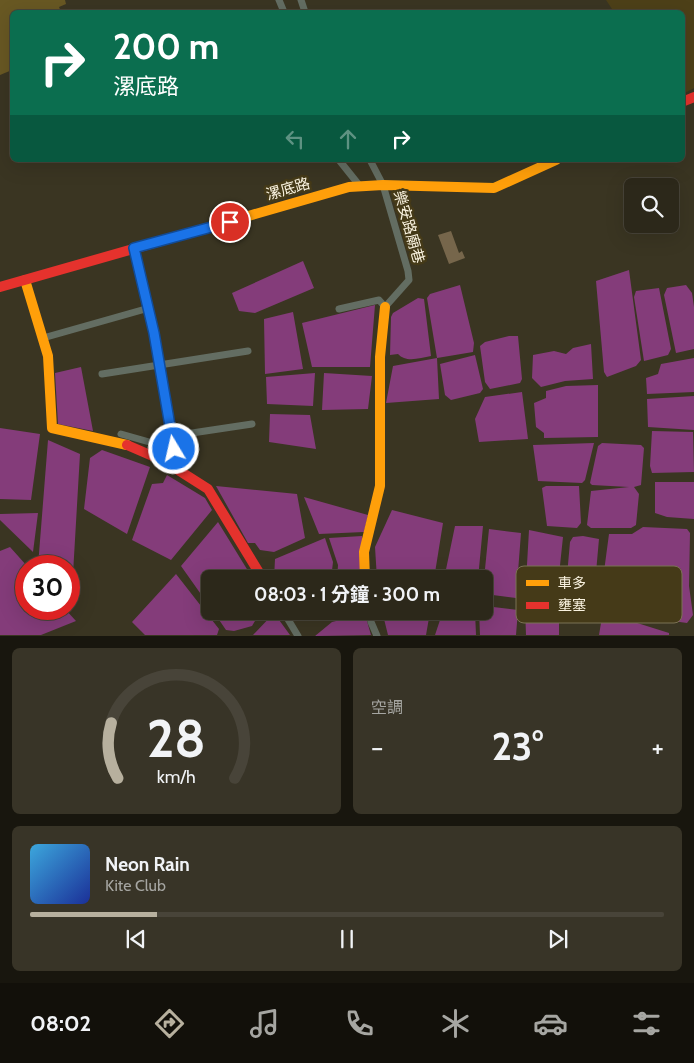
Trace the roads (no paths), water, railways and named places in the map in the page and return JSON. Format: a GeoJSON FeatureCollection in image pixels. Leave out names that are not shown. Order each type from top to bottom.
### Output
{"type":"FeatureCollection","features":[{"type":"Feature","properties":{"kind":"street"},"geometry":{"type":"LineString","coordinates":[[341,162],[359,185]]}},
{"type":"Feature","properties":{"kind":"street"},"geometry":{"type":"LineString","coordinates":[[371,162],[383,185]]}},
{"type":"Feature","properties":{"kind":"street","name":"漯底路"},"geometry":{"type":"LineString","coordinates":[[0,287],[359,185],[494,188],[552,162]]}},
{"type":"Feature","properties":{"kind":"street","name":"樂安路廟巷"},"geometry":{"type":"LineString","coordinates":[[383,185],[409,280],[385,307]]}},
{"type":"Feature","properties":{"kind":"street"},"geometry":{"type":"LineString","coordinates":[[121,434],[174,449],[161,366],[134,248]]}},
{"type":"Feature","properties":{"kind":"street"},"geometry":{"type":"LineString","coordinates":[[26,280],[49,366],[52,428],[114,441],[146,452],[197,480],[208,489],[258,570]]}},
{"type":"Feature","properties":{"kind":"street"},"geometry":{"type":"LineString","coordinates":[[339,309],[379,300],[385,307],[380,357],[380,486],[364,552],[365,570]]}},
{"type":"Feature","properties":{"kind":"street"},"geometry":{"type":"LineString","coordinates":[[43,338],[149,308]]}},
{"type":"Feature","properties":{"kind":"street"},"geometry":{"type":"LineString","coordinates":[[102,374],[248,351]]}},
{"type":"Feature","properties":{"kind":"street"},"geometry":{"type":"LineString","coordinates":[[172,436],[252,424]]}},
{"type":"Feature","properties":{"kind":"street"},"geometry":{"type":"LineString","coordinates":[[288,620],[298,636]]}},
{"type":"Feature","properties":{"kind":"street"},"geometry":{"type":"LineString","coordinates":[[371,620],[378,636]]}}]}
